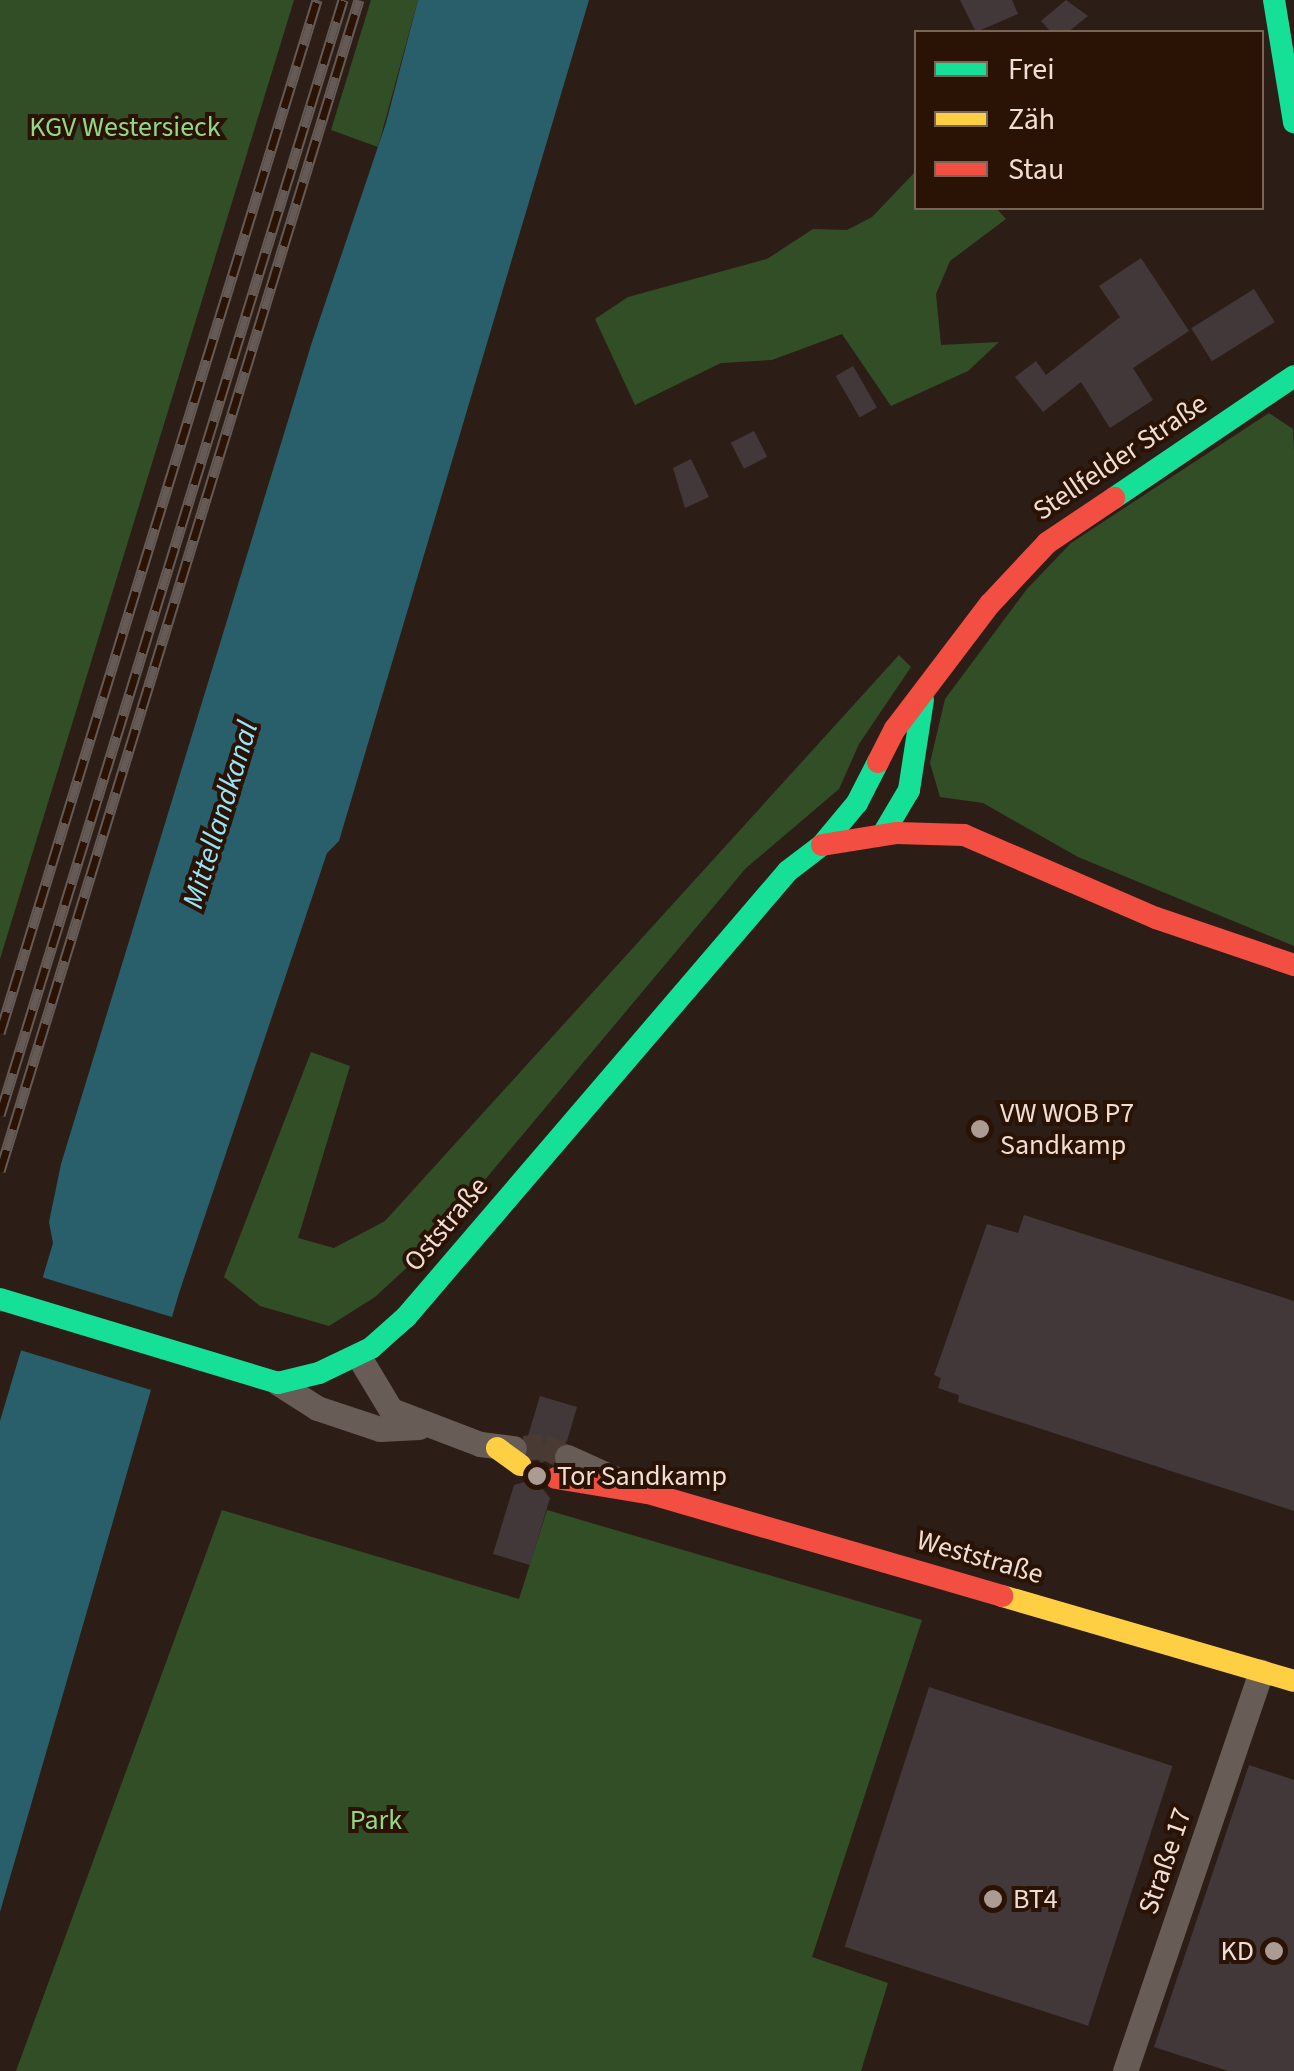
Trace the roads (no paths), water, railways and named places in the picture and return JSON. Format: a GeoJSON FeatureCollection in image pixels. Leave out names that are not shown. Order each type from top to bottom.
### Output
{"type":"FeatureCollection","features":[{"type":"Feature","properties":{"kind":"street"},"geometry":{"type":"LineString","coordinates":[[1274,0],[1294,122]]}},
{"type":"Feature","properties":{"kind":"street","name":"Stellfelder Straße"},"geometry":{"type":"LineString","coordinates":[[822,845],[857,803],[895,729],[923,700],[990,604],[1046,543],[1294,376]]}},
{"type":"Feature","properties":{"kind":"street"},"geometry":{"type":"LineString","coordinates":[[883,834],[909,790],[923,700]]}},
{"type":"Feature","properties":{"kind":"street"},"geometry":{"type":"LineString","coordinates":[[822,845],[883,834],[964,834],[1156,918],[1294,965]]}},
{"type":"Feature","properties":{"kind":"street","name":"Oststraße"},"geometry":{"type":"LineString","coordinates":[[278,1383],[359,1357],[406,1318],[788,871],[822,845]]}},
{"type":"Feature","properties":{"kind":"street"},"geometry":{"type":"LineString","coordinates":[[0,1299],[278,1383],[317,1408],[380,1429],[424,1426]]}},
{"type":"Feature","properties":{"kind":"street"},"geometry":{"type":"LineString","coordinates":[[359,1357],[391,1410],[424,1426],[522,1457]]}},
{"type":"Feature","properties":{"kind":"street","name":"Weststraße"},"geometry":{"type":"LineString","coordinates":[[561,1467],[1294,1681]]}},
{"type":"Feature","properties":{"kind":"street","name":"Straße 17"},"geometry":{"type":"LineString","coordinates":[[1125,2071],[1261,1671]]}},
{"type":"Feature","properties":{"kind":"water","name":"Mittellandkanal"},"geometry":{"type":"Polygon","coordinates":[[[418,0],[589,0],[339,841],[327,853],[179,1293],[0,1912],[0,1421],[53,1243],[49,1222],[61,1164],[312,342],[386,123],[418,0]]]}},
{"type":"Feature","properties":{"kind":"tunnel"},"geometry":{"type":"LineString","coordinates":[[524,1448],[543,1446],[567,1457]]}},
{"type":"Feature","properties":{"kind":"railway"},"geometry":{"type":"LineString","coordinates":[[0,1033],[317,0]]}},
{"type":"Feature","properties":{"kind":"railway"},"geometry":{"type":"LineString","coordinates":[[0,1115],[343,0]]}},
{"type":"Feature","properties":{"kind":"railway"},"geometry":{"type":"LineString","coordinates":[[0,1171],[359,0]]}},
{"type":"Feature","properties":{"kind":"place","name":"VW WOB P7 Sandkamp"},"geometry":{"type":"Point","coordinates":[980,1129]}},
{"type":"Feature","properties":{"kind":"place","name":"Tor Sandkamp"},"geometry":{"type":"Point","coordinates":[537,1476]}},
{"type":"Feature","properties":{"kind":"place","name":"BT4"},"geometry":{"type":"Point","coordinates":[993,1899]}},
{"type":"Feature","properties":{"kind":"place","name":"KD"},"geometry":{"type":"Point","coordinates":[1274,1951]}},
{"type":"Feature","properties":{"kind":"park label","name":"KGV Westersieck"},"geometry":{"type":"Point","coordinates":[125,127]}},
{"type":"Feature","properties":{"kind":"park label","name":"Park"},"geometry":{"type":"Point","coordinates":[376,1820]}}]}
